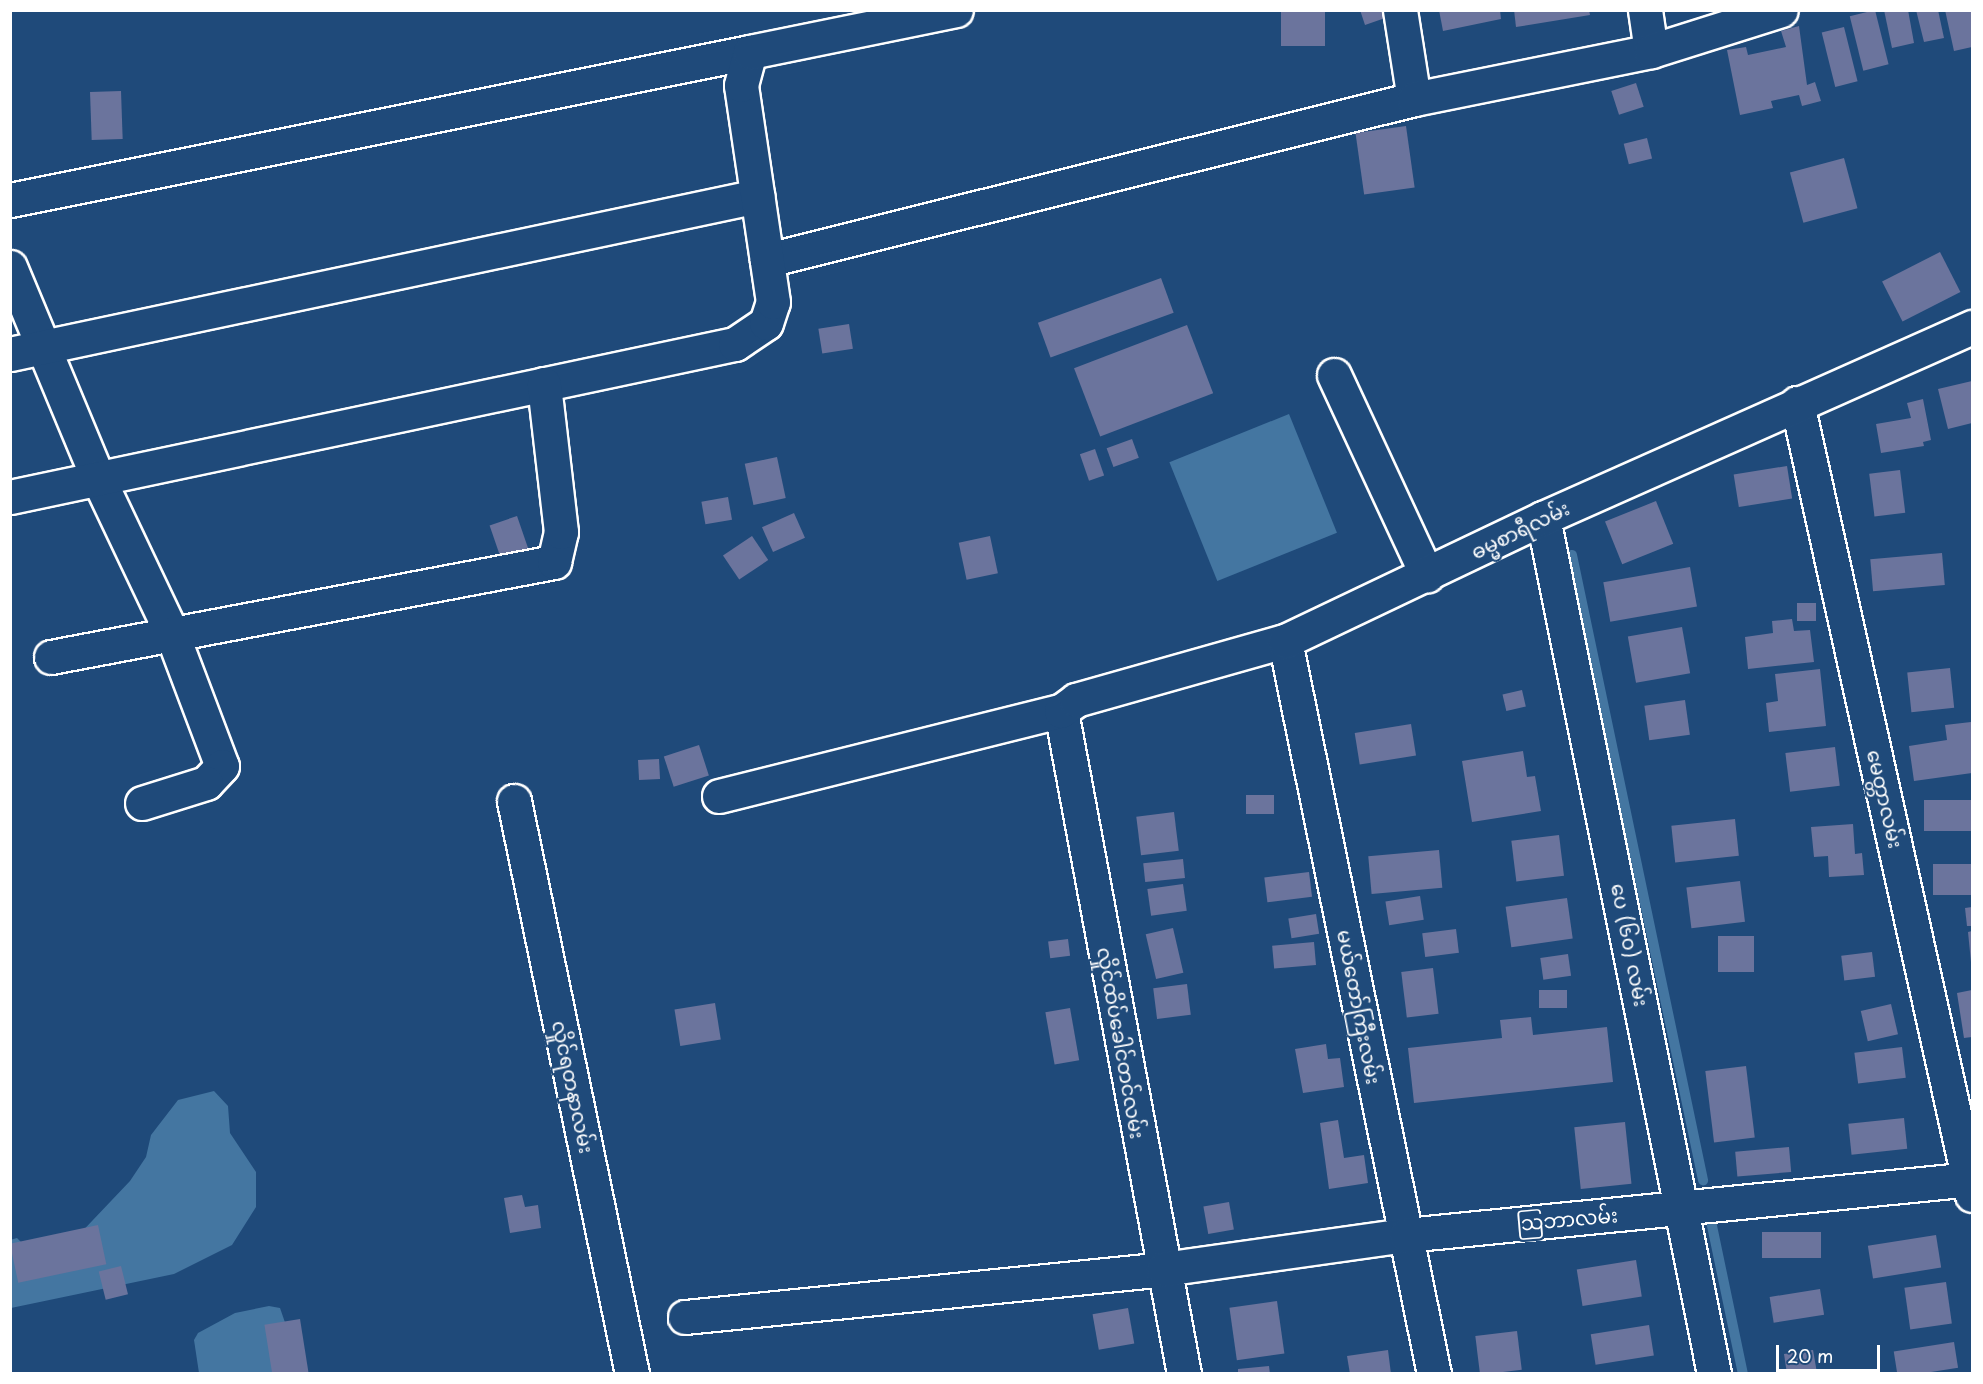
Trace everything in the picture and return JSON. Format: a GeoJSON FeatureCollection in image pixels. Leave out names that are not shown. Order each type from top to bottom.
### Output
{"type":"FeatureCollection","features":[{"type":"Feature","properties":{"kind":"street"},"geometry":{"type":"LineString","coordinates":[[10,200],[956,10]]}},
{"type":"Feature","properties":{"kind":"street"},"geometry":{"type":"LineString","coordinates":[[1400,10],[1414,99]]}},
{"type":"Feature","properties":{"kind":"street"},"geometry":{"type":"LineString","coordinates":[[1645,10],[1651,51]]}},
{"type":"Feature","properties":{"kind":"street"},"geometry":{"type":"LineString","coordinates":[[767,260],[1414,99],[1651,51],[1781,10]]}},
{"type":"Feature","properties":{"kind":"street"},"geometry":{"type":"LineString","coordinates":[[10,497],[735,344],[766,323],[773,302],[741,85],[750,52]]}},
{"type":"Feature","properties":{"kind":"street"},"geometry":{"type":"LineString","coordinates":[[10,354],[757,196]]}},
{"type":"Feature","properties":{"kind":"street"},"geometry":{"type":"LineString","coordinates":[[10,267],[98,478],[172,634],[222,766],[206,783],[142,803]]}},
{"type":"Feature","properties":{"kind":"street","name":"ဓမ္မစာရီလမ်း"},"geometry":{"type":"LineString","coordinates":[[719,796],[1061,711],[1076,700],[1285,641],[1543,518],[1797,402],[1972,327]]}},
{"type":"Feature","properties":{"kind":"street"},"geometry":{"type":"LineString","coordinates":[[1334,375],[1427,574]]}},
{"type":"Feature","properties":{"kind":"street"},"geometry":{"type":"LineString","coordinates":[[51,657],[554,562],[561,532],[544,384]]}},
{"type":"Feature","properties":{"kind":"street","name":"မေတ္တာလမ်း"},"geometry":{"type":"LineString","coordinates":[[1797,402],[1971,1185]]}},
{"type":"Feature","properties":{"kind":"street","name":"ပေ (၆၀) လမ်း"},"geometry":{"type":"LineString","coordinates":[[1543,518],[1626,921],[1714,1374]]}},
{"type":"Feature","properties":{"kind":"street","name":"မယ်တော်ကြီးလမ်း"},"geometry":{"type":"LineString","coordinates":[[1285,641],[1434,1374]]}},
{"type":"Feature","properties":{"kind":"street","name":"လှိုင်ထိပ်ခေါင်တင်လမ်း"},"geometry":{"type":"LineString","coordinates":[[1061,711],[1184,1374]]}},
{"type":"Feature","properties":{"kind":"street","name":"လှိုင်ရတနာလမ်း"},"geometry":{"type":"LineString","coordinates":[[514,801],[632,1374]]}},
{"type":"Feature","properties":{"kind":"street","name":"သြဘာလမ်း"},"geometry":{"type":"LineString","coordinates":[[685,1317],[1163,1269],[1406,1235],[1680,1208],[1971,1185]]}},
{"type":"Feature","properties":{"kind":"water"},"geometry":{"type":"Polygon","coordinates":[[[1289,414],[1337,533],[1217,581],[1169,462],[1289,414]]]}},
{"type":"Feature","properties":{"kind":"water"},"geometry":{"type":"Polygon","coordinates":[[[214,1091],[228,1106],[230,1133],[256,1172],[256,1207],[232,1245],[174,1274],[11,1308],[10,1240],[17,1238],[32,1253],[73,1241],[130,1181],[146,1157],[151,1135],[178,1100],[214,1091]]]}},
{"type":"Feature","properties":{"kind":"water"},"geometry":{"type":"Polygon","coordinates":[[[269,1306],[280,1308],[289,1334],[286,1373],[199,1373],[194,1340],[198,1333],[235,1313],[269,1306]]]}},
{"type":"Feature","properties":{"kind":"building"},"geometry":{"type":"Polygon","coordinates":[[[1281,10],[1325,10],[1325,46],[1281,46],[1281,10]]]}},
{"type":"Feature","properties":{"kind":"building"},"geometry":{"type":"Polygon","coordinates":[[[1360,10],[1386,10],[1388,17],[1365,25],[1360,10]]]}},
{"type":"Feature","properties":{"kind":"building"},"geometry":{"type":"Polygon","coordinates":[[[1439,10],[1500,10],[1501,19],[1443,31],[1439,10]]]}},
{"type":"Feature","properties":{"kind":"building"},"geometry":{"type":"Polygon","coordinates":[[[1514,10],[1589,10],[1590,15],[1516,27],[1514,10]]]}},
{"type":"Feature","properties":{"kind":"building"},"geometry":{"type":"Polygon","coordinates":[[[1875,10],[1889,64],[1863,71],[1850,16],[1875,10]]]}},
{"type":"Feature","properties":{"kind":"building"},"geometry":{"type":"Polygon","coordinates":[[[1884,10],[1908,10],[1914,43],[1892,48],[1884,10]]]}},
{"type":"Feature","properties":{"kind":"building"},"geometry":{"type":"Polygon","coordinates":[[[1916,10],[1938,10],[1944,38],[1924,42],[1916,10]]]}},
{"type":"Feature","properties":{"kind":"building"},"geometry":{"type":"Polygon","coordinates":[[[1945,10],[1972,10],[1972,47],[1954,51],[1945,10]]]}},
{"type":"Feature","properties":{"kind":"building"},"geometry":{"type":"Polygon","coordinates":[[[1799,26],[1807,85],[1815,82],[1821,101],[1802,106],[1799,95],[1771,101],[1773,108],[1740,115],[1727,50],[1746,47],[1748,55],[1786,47],[1781,31],[1799,26]]]}},
{"type":"Feature","properties":{"kind":"building"},"geometry":{"type":"Polygon","coordinates":[[[1844,27],[1858,81],[1835,87],[1822,33],[1844,27]]]}},
{"type":"Feature","properties":{"kind":"building"},"geometry":{"type":"Polygon","coordinates":[[[1636,83],[1644,107],[1619,115],[1611,91],[1636,83]]]}},
{"type":"Feature","properties":{"kind":"building"},"geometry":{"type":"Polygon","coordinates":[[[121,91],[123,139],[92,140],[90,92],[121,91]]]}},
{"type":"Feature","properties":{"kind":"building"},"geometry":{"type":"Polygon","coordinates":[[[1406,126],[1415,187],[1364,194],[1355,133],[1406,126]]]}},
{"type":"Feature","properties":{"kind":"building"},"geometry":{"type":"Polygon","coordinates":[[[1647,138],[1652,158],[1629,164],[1624,144],[1647,138]]]}},
{"type":"Feature","properties":{"kind":"building"},"geometry":{"type":"Polygon","coordinates":[[[1844,158],[1857,208],[1803,223],[1790,172],[1844,158]]]}},
{"type":"Feature","properties":{"kind":"building"},"geometry":{"type":"Polygon","coordinates":[[[1940,252],[1960,292],[1903,322],[1882,282],[1940,252]]]}},
{"type":"Feature","properties":{"kind":"building"},"geometry":{"type":"Polygon","coordinates":[[[1161,278],[1174,313],[1051,358],[1038,323],[1161,278]]]}},
{"type":"Feature","properties":{"kind":"building"},"geometry":{"type":"Polygon","coordinates":[[[849,324],[853,349],[822,354],[818,329],[849,324]]]}},
{"type":"Feature","properties":{"kind":"building"},"geometry":{"type":"Polygon","coordinates":[[[1187,325],[1213,393],[1100,437],[1074,368],[1187,325]]]}},
{"type":"Feature","properties":{"kind":"building"},"geometry":{"type":"Polygon","coordinates":[[[1972,381],[1972,423],[1948,429],[1938,389],[1972,381]]]}},
{"type":"Feature","properties":{"kind":"building"},"geometry":{"type":"Polygon","coordinates":[[[1923,399],[1931,440],[1923,442],[1924,446],[1881,453],[1876,424],[1911,418],[1907,403],[1923,399]]]}},
{"type":"Feature","properties":{"kind":"building"},"geometry":{"type":"Polygon","coordinates":[[[1132,439],[1139,458],[1113,467],[1107,448],[1132,439]]]}},
{"type":"Feature","properties":{"kind":"building"},"geometry":{"type":"Polygon","coordinates":[[[1095,449],[1104,475],[1089,481],[1080,454],[1095,449]]]}},
{"type":"Feature","properties":{"kind":"building"},"geometry":{"type":"Polygon","coordinates":[[[777,457],[786,498],[753,505],[745,464],[777,457]]]}},
{"type":"Feature","properties":{"kind":"building"},"geometry":{"type":"Polygon","coordinates":[[[1787,466],[1792,499],[1739,507],[1734,474],[1787,466]]]}},
{"type":"Feature","properties":{"kind":"building"},"geometry":{"type":"Polygon","coordinates":[[[1900,470],[1905,513],[1874,516],[1869,474],[1900,470]]]}},
{"type":"Feature","properties":{"kind":"building"},"geometry":{"type":"Polygon","coordinates":[[[728,497],[732,520],[705,524],[701,502],[728,497]]]}},
{"type":"Feature","properties":{"kind":"building"},"geometry":{"type":"Polygon","coordinates":[[[1656,501],[1673,544],[1622,564],[1605,522],[1656,501]]]}},
{"type":"Feature","properties":{"kind":"building"},"geometry":{"type":"Polygon","coordinates":[[[794,513],[805,538],[773,552],[762,527],[794,513]]]}},
{"type":"Feature","properties":{"kind":"building"},"geometry":{"type":"Polygon","coordinates":[[[517,516],[529,550],[501,559],[490,525],[517,516]]]}},
{"type":"Feature","properties":{"kind":"building"},"geometry":{"type":"Polygon","coordinates":[[[752,536],[768,560],[739,580],[723,556],[752,536]]]}},
{"type":"Feature","properties":{"kind":"building"},"geometry":{"type":"Polygon","coordinates":[[[990,536],[998,573],[967,580],[959,543],[990,536]]]}},
{"type":"Feature","properties":{"kind":"building"},"geometry":{"type":"Polygon","coordinates":[[[1942,553],[1945,585],[1873,591],[1870,559],[1942,553]]]}},
{"type":"Feature","properties":{"kind":"building"},"geometry":{"type":"Polygon","coordinates":[[[1690,567],[1697,606],[1610,622],[1603,582],[1690,567]]]}},
{"type":"Feature","properties":{"kind":"building"},"geometry":{"type":"Polygon","coordinates":[[[1797,603],[1816,603],[1816,621],[1797,621],[1797,603]]]}},
{"type":"Feature","properties":{"kind":"building"},"geometry":{"type":"Polygon","coordinates":[[[1792,619],[1794,631],[1810,630],[1814,662],[1748,669],[1745,637],[1773,633],[1772,621],[1792,619]]]}},
{"type":"Feature","properties":{"kind":"building"},"geometry":{"type":"Polygon","coordinates":[[[1682,627],[1690,673],[1636,683],[1628,637],[1682,627]]]}},
{"type":"Feature","properties":{"kind":"building"},"geometry":{"type":"Polygon","coordinates":[[[1950,668],[1954,708],[1911,712],[1907,672],[1950,668]]]}},
{"type":"Feature","properties":{"kind":"building"},"geometry":{"type":"Polygon","coordinates":[[[1820,669],[1826,726],[1769,732],[1766,703],[1778,701],[1775,674],[1820,669]]]}},
{"type":"Feature","properties":{"kind":"building"},"geometry":{"type":"Polygon","coordinates":[[[1522,690],[1526,707],[1506,711],[1503,694],[1522,690]]]}},
{"type":"Feature","properties":{"kind":"building"},"geometry":{"type":"Polygon","coordinates":[[[1685,700],[1690,735],[1649,740],[1644,706],[1685,700]]]}},
{"type":"Feature","properties":{"kind":"building"},"geometry":{"type":"Polygon","coordinates":[[[1971,722],[1972,773],[1914,781],[1909,746],[1947,740],[1945,725],[1971,722]]]}},
{"type":"Feature","properties":{"kind":"building"},"geometry":{"type":"Polygon","coordinates":[[[1411,724],[1416,756],[1360,765],[1355,733],[1411,724]]]}},
{"type":"Feature","properties":{"kind":"building"},"geometry":{"type":"Polygon","coordinates":[[[699,745],[709,775],[674,787],[664,756],[699,745]]]}},
{"type":"Feature","properties":{"kind":"building"},"geometry":{"type":"Polygon","coordinates":[[[1835,747],[1840,786],[1790,792],[1785,753],[1835,747]]]}},
{"type":"Feature","properties":{"kind":"building"},"geometry":{"type":"Polygon","coordinates":[[[1523,751],[1527,777],[1535,776],[1541,811],[1472,822],[1462,761],[1523,751]]]}},
{"type":"Feature","properties":{"kind":"building"},"geometry":{"type":"Polygon","coordinates":[[[659,759],[660,779],[639,780],[638,760],[659,759]]]}},
{"type":"Feature","properties":{"kind":"building"},"geometry":{"type":"Polygon","coordinates":[[[1246,795],[1274,795],[1274,814],[1246,814],[1246,795]]]}},
{"type":"Feature","properties":{"kind":"building"},"geometry":{"type":"Polygon","coordinates":[[[1924,800],[1972,800],[1972,831],[1924,831],[1924,800]]]}},
{"type":"Feature","properties":{"kind":"building"},"geometry":{"type":"Polygon","coordinates":[[[1174,812],[1179,851],[1141,855],[1136,817],[1174,812]]]}},
{"type":"Feature","properties":{"kind":"building"},"geometry":{"type":"Polygon","coordinates":[[[1735,819],[1739,856],[1675,862],[1671,826],[1735,819]]]}},
{"type":"Feature","properties":{"kind":"building"},"geometry":{"type":"Polygon","coordinates":[[[1853,824],[1855,854],[1862,853],[1864,875],[1829,877],[1828,856],[1814,857],[1811,827],[1853,824]]]}},
{"type":"Feature","properties":{"kind":"building"},"geometry":{"type":"Polygon","coordinates":[[[1559,835],[1564,876],[1516,882],[1511,841],[1559,835]]]}},
{"type":"Feature","properties":{"kind":"building"},"geometry":{"type":"Polygon","coordinates":[[[1439,850],[1442,888],[1372,894],[1368,856],[1439,850]]]}},
{"type":"Feature","properties":{"kind":"building"},"geometry":{"type":"Polygon","coordinates":[[[1183,859],[1185,878],[1145,882],[1143,863],[1183,859]]]}},
{"type":"Feature","properties":{"kind":"building"},"geometry":{"type":"Polygon","coordinates":[[[1933,864],[1972,864],[1972,895],[1933,895],[1933,864]]]}},
{"type":"Feature","properties":{"kind":"building"},"geometry":{"type":"Polygon","coordinates":[[[1309,872],[1312,897],[1267,902],[1264,877],[1309,872]]]}},
{"type":"Feature","properties":{"kind":"building"},"geometry":{"type":"Polygon","coordinates":[[[1740,881],[1745,922],[1691,928],[1686,888],[1740,881]]]}},
{"type":"Feature","properties":{"kind":"building"},"geometry":{"type":"Polygon","coordinates":[[[1183,884],[1187,911],[1151,916],[1147,889],[1183,884]]]}},
{"type":"Feature","properties":{"kind":"building"},"geometry":{"type":"Polygon","coordinates":[[[1420,896],[1424,920],[1389,925],[1385,901],[1420,896]]]}},
{"type":"Feature","properties":{"kind":"building"},"geometry":{"type":"Polygon","coordinates":[[[1567,898],[1573,939],[1511,947],[1506,907],[1567,898]]]}},
{"type":"Feature","properties":{"kind":"building"},"geometry":{"type":"Polygon","coordinates":[[[1972,907],[1972,926],[1967,926],[1965,908],[1972,907]]]}},
{"type":"Feature","properties":{"kind":"building"},"geometry":{"type":"Polygon","coordinates":[[[1316,914],[1319,934],[1291,938],[1288,918],[1316,914]]]}},
{"type":"Feature","properties":{"kind":"building"},"geometry":{"type":"Polygon","coordinates":[[[1173,928],[1183,973],[1156,979],[1146,934],[1173,928]]]}},
{"type":"Feature","properties":{"kind":"building"},"geometry":{"type":"Polygon","coordinates":[[[1456,929],[1459,953],[1425,957],[1422,933],[1456,929]]]}},
{"type":"Feature","properties":{"kind":"building"},"geometry":{"type":"Polygon","coordinates":[[[1972,931],[1972,962],[1971,962],[1968,932],[1972,931]]]}},
{"type":"Feature","properties":{"kind":"building"},"geometry":{"type":"Polygon","coordinates":[[[1718,936],[1754,936],[1754,972],[1718,972],[1718,936]]]}},
{"type":"Feature","properties":{"kind":"building"},"geometry":{"type":"Polygon","coordinates":[[[1068,939],[1070,956],[1050,958],[1048,941],[1068,939]]]}},
{"type":"Feature","properties":{"kind":"building"},"geometry":{"type":"Polygon","coordinates":[[[1314,942],[1316,965],[1274,969],[1272,946],[1314,942]]]}},
{"type":"Feature","properties":{"kind":"building"},"geometry":{"type":"Polygon","coordinates":[[[1872,952],[1875,977],[1844,981],[1841,956],[1872,952]]]}},
{"type":"Feature","properties":{"kind":"building"},"geometry":{"type":"Polygon","coordinates":[[[1568,954],[1571,976],[1543,980],[1540,958],[1568,954]]]}},
{"type":"Feature","properties":{"kind":"building"},"geometry":{"type":"Polygon","coordinates":[[[1433,968],[1439,1014],[1407,1018],[1401,972],[1433,968]]]}},
{"type":"Feature","properties":{"kind":"building"},"geometry":{"type":"Polygon","coordinates":[[[1187,984],[1191,1015],[1157,1019],[1153,988],[1187,984]]]}},
{"type":"Feature","properties":{"kind":"building"},"geometry":{"type":"Polygon","coordinates":[[[1539,990],[1567,990],[1567,1008],[1539,1008],[1539,990]]]}},
{"type":"Feature","properties":{"kind":"building"},"geometry":{"type":"Polygon","coordinates":[[[1972,990],[1972,1037],[1964,1038],[1957,993],[1972,990]]]}},
{"type":"Feature","properties":{"kind":"building"},"geometry":{"type":"Polygon","coordinates":[[[715,1003],[721,1040],[680,1046],[675,1009],[715,1003]]]}},
{"type":"Feature","properties":{"kind":"building"},"geometry":{"type":"Polygon","coordinates":[[[1891,1004],[1898,1034],[1868,1041],[1861,1011],[1891,1004]]]}},
{"type":"Feature","properties":{"kind":"building"},"geometry":{"type":"Polygon","coordinates":[[[1070,1008],[1079,1060],[1055,1065],[1045,1012],[1070,1008]]]}},
{"type":"Feature","properties":{"kind":"building"},"geometry":{"type":"Polygon","coordinates":[[[1531,1017],[1533,1035],[1607,1027],[1613,1082],[1414,1103],[1408,1048],[1502,1038],[1500,1020],[1531,1017]]]}},
{"type":"Feature","properties":{"kind":"building"},"geometry":{"type":"Polygon","coordinates":[[[1326,1044],[1328,1059],[1340,1058],[1344,1087],[1303,1093],[1295,1049],[1326,1044]]]}},
{"type":"Feature","properties":{"kind":"building"},"geometry":{"type":"Polygon","coordinates":[[[1902,1047],[1906,1078],[1858,1084],[1854,1053],[1902,1047]]]}},
{"type":"Feature","properties":{"kind":"building"},"geometry":{"type":"Polygon","coordinates":[[[1746,1066],[1755,1137],[1714,1142],[1705,1071],[1746,1066]]]}},
{"type":"Feature","properties":{"kind":"building"},"geometry":{"type":"Polygon","coordinates":[[[1904,1118],[1907,1149],[1852,1155],[1848,1124],[1904,1118]]]}},
{"type":"Feature","properties":{"kind":"building"},"geometry":{"type":"Polygon","coordinates":[[[1338,1120],[1344,1158],[1364,1155],[1368,1183],[1329,1189],[1320,1123],[1338,1120]]]}},
{"type":"Feature","properties":{"kind":"building"},"geometry":{"type":"Polygon","coordinates":[[[1625,1122],[1631,1184],[1581,1189],[1574,1127],[1625,1122]]]}},
{"type":"Feature","properties":{"kind":"building"},"geometry":{"type":"Polygon","coordinates":[[[1789,1147],[1791,1172],[1737,1177],[1735,1152],[1789,1147]]]}},
{"type":"Feature","properties":{"kind":"building"},"geometry":{"type":"Polygon","coordinates":[[[522,1195],[525,1207],[538,1205],[541,1228],[510,1233],[504,1198],[522,1195]]]}},
{"type":"Feature","properties":{"kind":"building"},"geometry":{"type":"Polygon","coordinates":[[[1229,1202],[1234,1230],[1208,1234],[1203,1207],[1229,1202]]]}},
{"type":"Feature","properties":{"kind":"building"},"geometry":{"type":"Polygon","coordinates":[[[98,1225],[106,1264],[18,1283],[10,1244],[98,1225]]]}},
{"type":"Feature","properties":{"kind":"building"},"geometry":{"type":"Polygon","coordinates":[[[1762,1232],[1821,1232],[1821,1258],[1762,1258],[1762,1232]]]}},
{"type":"Feature","properties":{"kind":"building"},"geometry":{"type":"Polygon","coordinates":[[[1936,1235],[1941,1268],[1873,1278],[1868,1246],[1936,1235]]]}},
{"type":"Feature","properties":{"kind":"building"},"geometry":{"type":"Polygon","coordinates":[[[1636,1260],[1642,1297],[1583,1306],[1577,1269],[1636,1260]]]}},
{"type":"Feature","properties":{"kind":"building"},"geometry":{"type":"Polygon","coordinates":[[[121,1266],[128,1294],[106,1300],[99,1272],[121,1266]]]}},
{"type":"Feature","properties":{"kind":"building"},"geometry":{"type":"Polygon","coordinates":[[[1946,1282],[1952,1324],[1910,1329],[1904,1288],[1946,1282]]]}},
{"type":"Feature","properties":{"kind":"building"},"geometry":{"type":"Polygon","coordinates":[[[1820,1289],[1824,1315],[1774,1323],[1770,1297],[1820,1289]]]}},
{"type":"Feature","properties":{"kind":"building"},"geometry":{"type":"Polygon","coordinates":[[[1277,1301],[1284,1353],[1237,1360],[1229,1308],[1277,1301]]]}},
{"type":"Feature","properties":{"kind":"building"},"geometry":{"type":"Polygon","coordinates":[[[1128,1308],[1134,1343],[1099,1350],[1093,1314],[1128,1308]]]}},
{"type":"Feature","properties":{"kind":"building"},"geometry":{"type":"Polygon","coordinates":[[[300,1319],[309,1374],[272,1374],[264,1325],[300,1319]]]}},
{"type":"Feature","properties":{"kind":"building"},"geometry":{"type":"Polygon","coordinates":[[[1649,1325],[1654,1356],[1596,1365],[1591,1334],[1649,1325]]]}},
{"type":"Feature","properties":{"kind":"building"},"geometry":{"type":"Polygon","coordinates":[[[1517,1331],[1522,1370],[1480,1374],[1475,1336],[1517,1331]]]}},
{"type":"Feature","properties":{"kind":"building"},"geometry":{"type":"Polygon","coordinates":[[[1954,1342],[1958,1368],[1918,1374],[1897,1374],[1894,1352],[1954,1342]]]}},
{"type":"Feature","properties":{"kind":"building"},"geometry":{"type":"Polygon","coordinates":[[[1388,1350],[1391,1374],[1350,1374],[1347,1356],[1388,1350]]]}},
{"type":"Feature","properties":{"kind":"building"},"geometry":{"type":"Polygon","coordinates":[[[1813,1350],[1817,1373],[1787,1374],[1784,1354],[1813,1350]]]}},
{"type":"Feature","properties":{"kind":"building"},"geometry":{"type":"Polygon","coordinates":[[[1269,1366],[1270,1374],[1238,1374],[1238,1369],[1269,1366]]]}},
{"type":"Feature","properties":{"kind":"waterway"},"geometry":{"type":"LineString","coordinates":[[1572,555],[1703,1180]]}},
{"type":"Feature","properties":{"kind":"waterway"},"geometry":{"type":"LineString","coordinates":[[1711,1221],[1743,1374]]}}]}
